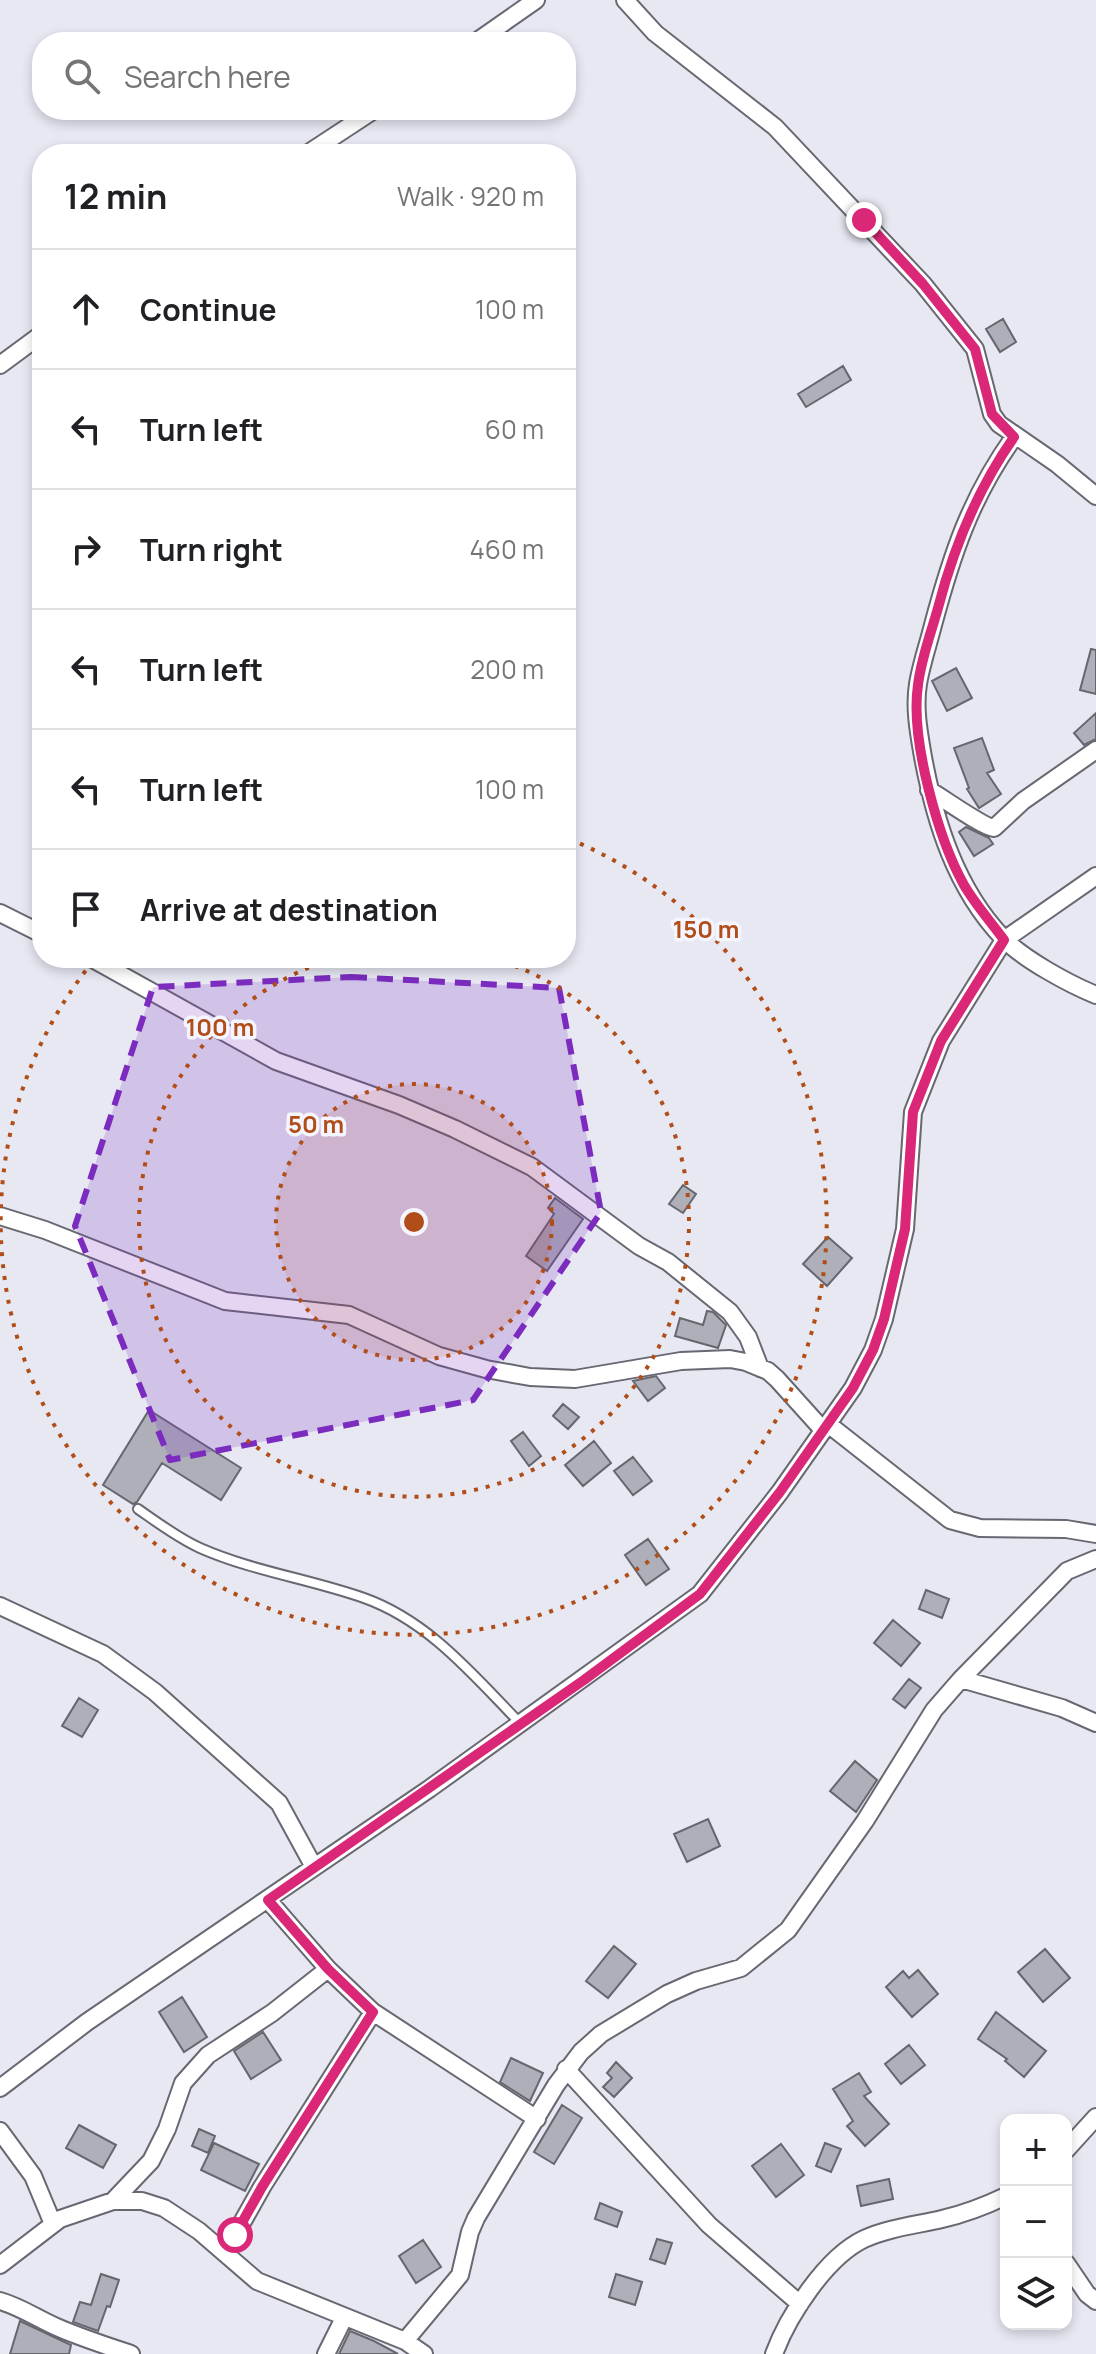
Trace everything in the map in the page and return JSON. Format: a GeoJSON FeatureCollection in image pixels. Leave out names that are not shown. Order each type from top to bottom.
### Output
{"type":"FeatureCollection","features":[{"type":"Feature","properties":{"kind":"street"},"geometry":{"type":"LineString","coordinates":[[490,32],[536,0]]}},
{"type":"Feature","properties":{"kind":"street"},"geometry":{"type":"LineString","coordinates":[[625,0],[655,33],[775,127],[923,284],[975,349],[992,414],[1014,437],[1057,464],[1096,496]]}},
{"type":"Feature","properties":{"kind":"street"},"geometry":{"type":"LineString","coordinates":[[322,144],[359,120]]}},
{"type":"Feature","properties":{"kind":"street"},"geometry":{"type":"LineString","coordinates":[[0,365],[32,341]]}},
{"type":"Feature","properties":{"kind":"street"},"geometry":{"type":"LineString","coordinates":[[1014,437],[998,459],[962,529],[949,563],[917,686],[918,726],[929,790],[948,849],[965,887],[1004,940],[1057,976],[1096,995]]}},
{"type":"Feature","properties":{"kind":"street"},"geometry":{"type":"LineString","coordinates":[[929,790],[985,826],[994,828],[1023,801],[1096,750]]}},
{"type":"Feature","properties":{"kind":"street"},"geometry":{"type":"LineString","coordinates":[[0,2088],[111,2005],[521,1724],[700,1594],[780,1492],[853,1388],[873,1350],[884,1319],[905,1229],[913,1112],[941,1041],[1004,940],[1096,876]]}},
{"type":"Feature","properties":{"kind":"street"},"geometry":{"type":"LineString","coordinates":[[0,913],[32,929]]}},
{"type":"Feature","properties":{"kind":"street"},"geometry":{"type":"LineString","coordinates":[[109,968],[276,1061],[399,1105],[532,1167],[639,1246],[675,1266],[730,1312],[748,1337],[760,1368]]}},
{"type":"Feature","properties":{"kind":"street"},"geometry":{"type":"LineString","coordinates":[[0,1216],[45,1230],[225,1301],[349,1315],[439,1356],[486,1369],[530,1377],[575,1379],[695,1360],[746,1362],[760,1368],[825,1427],[950,1520],[980,1528],[1066,1529],[1096,1534]]}},
{"type":"Feature","properties":{"kind":"street"},"geometry":{"type":"LineString","coordinates":[[405,2341],[460,2275],[476,2218],[566,2069],[581,2052],[613,2027],[667,1994],[696,1981],[741,1968],[788,1930],[865,1821],[934,1710],[1067,1571],[1096,1559]]}},
{"type":"Feature","properties":{"kind":"street"},"geometry":{"type":"LineString","coordinates":[[0,1606],[103,1654],[155,1692],[279,1803],[314,1867]]}},
{"type":"Feature","properties":{"kind":"street"},"geometry":{"type":"LineString","coordinates":[[961,1679],[1062,1708],[1096,1723]]}},
{"type":"Feature","properties":{"kind":"street"},"geometry":{"type":"LineString","coordinates":[[268,1900],[328,1969],[373,2012],[537,2119]]}},
{"type":"Feature","properties":{"kind":"street"},"geometry":{"type":"LineString","coordinates":[[113,2201],[151,2161],[167,2129],[183,2083],[200,2063],[328,1969]]}},
{"type":"Feature","properties":{"kind":"street"},"geometry":{"type":"LineString","coordinates":[[225,2253],[262,2187],[373,2012]]}},
{"type":"Feature","properties":{"kind":"street"},"geometry":{"type":"LineString","coordinates":[[566,2069],[709,2225],[800,2304]]}},
{"type":"Feature","properties":{"kind":"street"},"geometry":{"type":"LineString","coordinates":[[1072,2143],[1096,2117]]}},
{"type":"Feature","properties":{"kind":"street"},"geometry":{"type":"LineString","coordinates":[[0,2131],[33,2176],[53,2224]]}},
{"type":"Feature","properties":{"kind":"street"},"geometry":{"type":"LineString","coordinates":[[774,2354],[800,2304],[841,2254],[864,2239],[968,2212],[1000,2199]]}},
{"type":"Feature","properties":{"kind":"street"},"geometry":{"type":"LineString","coordinates":[[0,2265],[53,2224],[88,2207],[113,2201],[142,2201],[164,2208],[199,2231],[257,2281],[405,2341],[424,2354]]}},
{"type":"Feature","properties":{"kind":"street"},"geometry":{"type":"LineString","coordinates":[[1072,2272],[1087,2294],[1096,2301]]}},
{"type":"Feature","properties":{"kind":"street"},"geometry":{"type":"LineString","coordinates":[[0,2301],[20,2307],[89,2341],[131,2354]]}},
{"type":"Feature","properties":{"kind":"street"},"geometry":{"type":"LineString","coordinates":[[326,2354],[344,2318]]}},
{"type":"Feature","properties":{"kind":"street"},"geometry":{"type":"LineString","coordinates":[[78,2354],[89,2341]]}},
{"type":"Feature","properties":{"kind":"lane"},"geometry":{"type":"LineString","coordinates":[[138,1509],[170,1532],[201,1548],[365,1598],[409,1620],[448,1649],[521,1724]]}},
{"type":"Feature","properties":{"kind":"highlighted area"},"geometry":{"type":"Polygon","coordinates":[[[351,977],[559,988],[601,1212],[473,1400],[170,1460],[75,1226],[153,987],[351,977]]]}},
{"type":"Feature","properties":{"kind":"building"},"geometry":{"type":"Polygon","coordinates":[[[1003,319],[1016,342],[1000,352],[986,329],[1003,319]]]}},
{"type":"Feature","properties":{"kind":"building"},"geometry":{"type":"Polygon","coordinates":[[[843,366],[851,380],[806,407],[798,394],[843,366]]]}},
{"type":"Feature","properties":{"kind":"building"},"geometry":{"type":"Polygon","coordinates":[[[1091,649],[1096,650],[1096,694],[1080,690],[1091,649]]]}},
{"type":"Feature","properties":{"kind":"building"},"geometry":{"type":"Polygon","coordinates":[[[956,668],[972,698],[947,711],[932,681],[956,668]]]}},
{"type":"Feature","properties":{"kind":"building"},"geometry":{"type":"Polygon","coordinates":[[[1096,713],[1096,739],[1084,745],[1074,733],[1096,713]]]}},
{"type":"Feature","properties":{"kind":"building"},"geometry":{"type":"Polygon","coordinates":[[[982,738],[994,770],[987,773],[1001,794],[979,808],[967,789],[954,748],[982,738]]]}},
{"type":"Feature","properties":{"kind":"building"},"geometry":{"type":"Polygon","coordinates":[[[966,827],[989,838],[993,844],[974,856],[959,832],[966,827]]]}},
{"type":"Feature","properties":{"kind":"building"},"geometry":{"type":"Polygon","coordinates":[[[683,1185],[696,1194],[683,1213],[669,1204],[683,1185]]]}},
{"type":"Feature","properties":{"kind":"building"},"geometry":{"type":"Polygon","coordinates":[[[555,1198],[583,1219],[547,1271],[526,1256],[554,1214],[548,1208],[555,1198]]]}},
{"type":"Feature","properties":{"kind":"building"},"geometry":{"type":"Polygon","coordinates":[[[828,1237],[852,1258],[827,1286],[803,1264],[828,1237]]]}},
{"type":"Feature","properties":{"kind":"building"},"geometry":{"type":"Polygon","coordinates":[[[707,1311],[713,1312],[726,1325],[718,1348],[675,1336],[680,1318],[703,1325],[707,1311]]]}},
{"type":"Feature","properties":{"kind":"building"},"geometry":{"type":"Polygon","coordinates":[[[656,1376],[665,1388],[648,1401],[633,1381],[656,1376]]]}},
{"type":"Feature","properties":{"kind":"building"},"geometry":{"type":"Polygon","coordinates":[[[563,1404],[579,1417],[568,1429],[553,1416],[563,1404]]]}},
{"type":"Feature","properties":{"kind":"building"},"geometry":{"type":"Polygon","coordinates":[[[149,1410],[241,1468],[221,1500],[162,1463],[133,1504],[103,1485],[149,1410]]]}},
{"type":"Feature","properties":{"kind":"building"},"geometry":{"type":"Polygon","coordinates":[[[523,1432],[541,1456],[529,1466],[511,1441],[523,1432]]]}},
{"type":"Feature","properties":{"kind":"building"},"geometry":{"type":"Polygon","coordinates":[[[594,1441],[611,1463],[583,1486],[565,1465],[594,1441]]]}},
{"type":"Feature","properties":{"kind":"building"},"geometry":{"type":"Polygon","coordinates":[[[633,1457],[652,1481],[633,1495],[614,1471],[633,1457]]]}},
{"type":"Feature","properties":{"kind":"building"},"geometry":{"type":"Polygon","coordinates":[[[648,1539],[669,1569],[646,1585],[625,1555],[648,1539]]]}},
{"type":"Feature","properties":{"kind":"building"},"geometry":{"type":"Polygon","coordinates":[[[926,1590],[949,1599],[942,1618],[919,1609],[926,1590]]]}},
{"type":"Feature","properties":{"kind":"building"},"geometry":{"type":"Polygon","coordinates":[[[893,1620],[920,1643],[901,1666],[874,1643],[893,1620]]]}},
{"type":"Feature","properties":{"kind":"building"},"geometry":{"type":"Polygon","coordinates":[[[909,1679],[921,1688],[905,1708],[893,1699],[909,1679]]]}},
{"type":"Feature","properties":{"kind":"building"},"geometry":{"type":"Polygon","coordinates":[[[79,1698],[98,1710],[82,1737],[62,1726],[79,1698]]]}},
{"type":"Feature","properties":{"kind":"building"},"geometry":{"type":"Polygon","coordinates":[[[855,1761],[877,1780],[856,1812],[830,1791],[855,1761]]]}},
{"type":"Feature","properties":{"kind":"building"},"geometry":{"type":"Polygon","coordinates":[[[708,1819],[720,1846],[687,1862],[674,1834],[708,1819]]]}},
{"type":"Feature","properties":{"kind":"building"},"geometry":{"type":"Polygon","coordinates":[[[614,1946],[636,1964],[608,1998],[586,1981],[614,1946]]]}},
{"type":"Feature","properties":{"kind":"building"},"geometry":{"type":"Polygon","coordinates":[[[1045,1949],[1070,1978],[1043,2002],[1018,1972],[1045,1949]]]}},
{"type":"Feature","properties":{"kind":"building"},"geometry":{"type":"Polygon","coordinates":[[[918,1970],[938,1994],[912,2017],[886,1987],[903,1971],[909,1978],[918,1970]]]}},
{"type":"Feature","properties":{"kind":"building"},"geometry":{"type":"Polygon","coordinates":[[[182,1997],[207,2037],[184,2052],[159,2012],[182,1997]]]}},
{"type":"Feature","properties":{"kind":"building"},"geometry":{"type":"Polygon","coordinates":[[[996,2012],[1046,2051],[1024,2077],[1005,2061],[1007,2059],[978,2039],[996,2012]]]}},
{"type":"Feature","properties":{"kind":"building"},"geometry":{"type":"Polygon","coordinates":[[[263,2032],[281,2060],[251,2079],[234,2051],[263,2032]]]}},
{"type":"Feature","properties":{"kind":"building"},"geometry":{"type":"Polygon","coordinates":[[[909,2045],[925,2065],[901,2084],[885,2064],[909,2045]]]}},
{"type":"Feature","properties":{"kind":"building"},"geometry":{"type":"Polygon","coordinates":[[[511,2058],[543,2073],[530,2101],[500,2082],[511,2058]]]}},
{"type":"Feature","properties":{"kind":"building"},"geometry":{"type":"Polygon","coordinates":[[[616,2062],[632,2078],[614,2097],[603,2087],[612,2078],[607,2073],[616,2062]]]}},
{"type":"Feature","properties":{"kind":"building"},"geometry":{"type":"Polygon","coordinates":[[[859,2073],[871,2092],[864,2096],[889,2124],[865,2146],[847,2126],[853,2121],[833,2089],[859,2073]]]}},
{"type":"Feature","properties":{"kind":"building"},"geometry":{"type":"Polygon","coordinates":[[[562,2105],[582,2118],[554,2164],[534,2152],[562,2105]]]}},
{"type":"Feature","properties":{"kind":"building"},"geometry":{"type":"Polygon","coordinates":[[[79,2125],[116,2145],[103,2168],[66,2148],[79,2125]]]}},
{"type":"Feature","properties":{"kind":"building"},"geometry":{"type":"Polygon","coordinates":[[[199,2129],[215,2136],[208,2153],[192,2146],[199,2129]]]}},
{"type":"Feature","properties":{"kind":"building"},"geometry":{"type":"Polygon","coordinates":[[[214,2143],[259,2164],[245,2191],[201,2170],[214,2143]]]}},
{"type":"Feature","properties":{"kind":"building"},"geometry":{"type":"Polygon","coordinates":[[[825,2143],[841,2149],[831,2172],[816,2166],[825,2143]]]}},
{"type":"Feature","properties":{"kind":"building"},"geometry":{"type":"Polygon","coordinates":[[[781,2144],[804,2175],[776,2197],[752,2166],[781,2144]]]}},
{"type":"Feature","properties":{"kind":"building"},"geometry":{"type":"Polygon","coordinates":[[[889,2179],[893,2199],[861,2206],[857,2186],[889,2179]]]}},
{"type":"Feature","properties":{"kind":"building"},"geometry":{"type":"Polygon","coordinates":[[[600,2203],[622,2212],[617,2227],[595,2219],[600,2203]]]}},
{"type":"Feature","properties":{"kind":"building"},"geometry":{"type":"Polygon","coordinates":[[[657,2239],[672,2243],[665,2264],[650,2259],[657,2239]]]}},
{"type":"Feature","properties":{"kind":"building"},"geometry":{"type":"Polygon","coordinates":[[[423,2240],[441,2267],[416,2283],[399,2256],[423,2240]]]}},
{"type":"Feature","properties":{"kind":"building"},"geometry":{"type":"Polygon","coordinates":[[[101,2274],[119,2280],[98,2331],[73,2322],[80,2302],[91,2305],[101,2274]]]}},
{"type":"Feature","properties":{"kind":"building"},"geometry":{"type":"Polygon","coordinates":[[[616,2274],[642,2282],[635,2305],[609,2297],[616,2274]]]}},
{"type":"Feature","properties":{"kind":"building"},"geometry":{"type":"Polygon","coordinates":[[[20,2321],[71,2345],[69,2354],[10,2354],[20,2321]]]}},
{"type":"Feature","properties":{"kind":"building"},"geometry":{"type":"Polygon","coordinates":[[[350,2331],[374,2341],[398,2354],[339,2354],[350,2331]]]}},
{"type":"Feature","properties":{"kind":"route"},"geometry":{"type":"LineString","coordinates":[[235,2235],[373,2012],[328,1969],[268,1900],[584,1680],[700,1594],[780,1492],[853,1388],[873,1350],[884,1319],[905,1229],[913,1112],[941,1041],[1004,940],[965,887],[948,849],[929,790],[918,726],[917,686],[949,563],[962,529],[998,459],[1014,437],[992,414],[975,349],[923,284],[864,220]]}}]}
